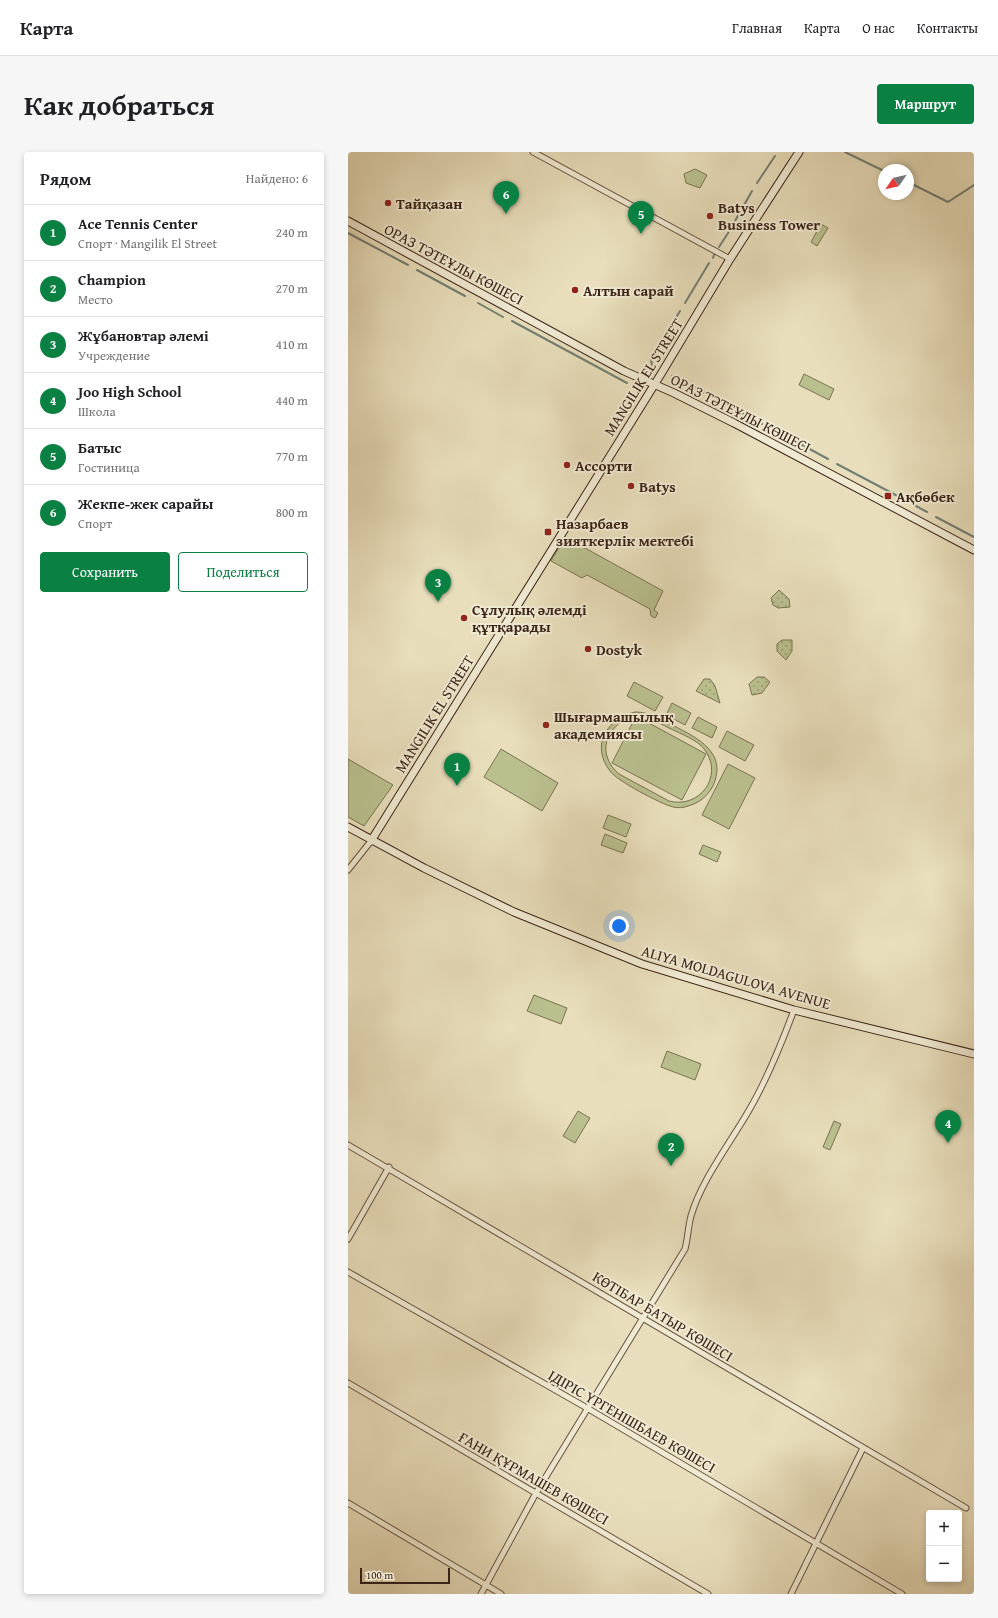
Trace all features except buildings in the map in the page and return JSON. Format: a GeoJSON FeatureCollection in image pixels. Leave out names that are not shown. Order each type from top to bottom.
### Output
{"type":"FeatureCollection","features":[{"type":"Feature","properties":{"kind":"street"},"geometry":{"type":"LineString","coordinates":[[532,152],[730,259]]}},
{"type":"Feature","properties":{"kind":"street","name":"MANGILIK EL STREET"},"geometry":{"type":"LineString","coordinates":[[371,841],[730,259],[799,152]]}},
{"type":"Feature","properties":{"kind":"street","name":"ОРАЗ ТӘТЕҰЛЫ КӨШЕСІ"},"geometry":{"type":"LineString","coordinates":[[348,221],[618,368],[734,423],[974,550]]}},
{"type":"Feature","properties":{"kind":"street","name":"ALIYA MOLDAGULOVA AVENUE"},"geometry":{"type":"LineString","coordinates":[[348,827],[371,841],[514,912],[599,948],[670,973],[794,1010],[974,1054]]}},
{"type":"Feature","properties":{"kind":"street"},"geometry":{"type":"LineString","coordinates":[[348,870],[371,841]]}},
{"type":"Feature","properties":{"kind":"street"},"geometry":{"type":"LineString","coordinates":[[480,1594],[536,1493],[685,1249],[691,1217],[696,1203],[727,1144],[748,1113],[763,1085],[794,1010]]}},
{"type":"Feature","properties":{"kind":"street","name":"КӨТІБАР БАТЫР КӨШЕСІ"},"geometry":{"type":"LineString","coordinates":[[348,1145],[966,1508]]}},
{"type":"Feature","properties":{"kind":"street"},"geometry":{"type":"LineString","coordinates":[[348,1238],[389,1168]]}},
{"type":"Feature","properties":{"kind":"street","name":"ІДІРІС ҮРГЕНІШБАЕВ КӨШЕСІ"},"geometry":{"type":"LineString","coordinates":[[348,1272],[587,1408],[902,1594]]}},
{"type":"Feature","properties":{"kind":"street","name":"ҒАНИ ҚҰРМАШЕВ КӨШЕСІ"},"geometry":{"type":"LineString","coordinates":[[348,1383],[708,1594]]}},
{"type":"Feature","properties":{"kind":"street"},"geometry":{"type":"LineString","coordinates":[[791,1594],[863,1448]]}},
{"type":"Feature","properties":{"kind":"street"},"geometry":{"type":"LineString","coordinates":[[348,1503],[501,1594]]}},
{"type":"Feature","properties":{"kind":"green space"},"geometry":{"type":"Polygon","coordinates":[[[695,169],[707,175],[700,188],[686,183],[684,174],[695,169]]]}},
{"type":"Feature","properties":{"kind":"green space"},"geometry":{"type":"Polygon","coordinates":[[[821,224],[828,228],[817,246],[811,242],[821,224]]]}},
{"type":"Feature","properties":{"kind":"green space"},"geometry":{"type":"Polygon","coordinates":[[[804,374],[834,389],[829,400],[799,385],[804,374]]]}},
{"type":"Feature","properties":{"kind":"green space"},"geometry":{"type":"Polygon","coordinates":[[[565,537],[663,591],[654,610],[658,613],[655,618],[651,616],[650,609],[587,575],[582,578],[551,561],[565,537]]]}},
{"type":"Feature","properties":{"kind":"green space"},"geometry":{"type":"Polygon","coordinates":[[[779,590],[789,599],[790,607],[778,608],[773,605],[771,598],[779,590]]]}},
{"type":"Feature","properties":{"kind":"green space"},"geometry":{"type":"Polygon","coordinates":[[[782,640],[792,640],[792,651],[786,660],[777,651],[777,644],[782,640]]]}},
{"type":"Feature","properties":{"kind":"green space"},"geometry":{"type":"Polygon","coordinates":[[[757,677],[764,677],[770,682],[762,693],[752,695],[749,684],[757,677]]]}},
{"type":"Feature","properties":{"kind":"green space"},"geometry":{"type":"Polygon","coordinates":[[[704,679],[710,679],[715,686],[720,703],[696,691],[704,679]]]}},
{"type":"Feature","properties":{"kind":"green space"},"geometry":{"type":"Polygon","coordinates":[[[634,682],[663,697],[655,711],[627,696],[634,682]]]}},
{"type":"Feature","properties":{"kind":"green space"},"geometry":{"type":"Polygon","coordinates":[[[672,703],[691,713],[685,725],[666,715],[672,703]]]}},
{"type":"Feature","properties":{"kind":"green space"},"geometry":{"type":"Polygon","coordinates":[[[640,712],[655,716],[692,736],[708,748],[714,756],[717,764],[717,774],[711,790],[696,803],[686,807],[673,807],[659,802],[640,792],[614,775],[604,761],[602,743],[604,734],[616,721],[625,715],[640,712]],[[632,716],[623,721],[615,727],[610,734],[606,750],[612,766],[619,774],[669,801],[680,802],[690,800],[699,795],[705,789],[710,780],[712,770],[710,760],[702,746],[694,740],[651,719],[632,716]]]}},
{"type":"Feature","properties":{"kind":"green space"},"geometry":{"type":"Polygon","coordinates":[[[636,716],[706,754],[682,800],[612,763],[636,716]]]}},
{"type":"Feature","properties":{"kind":"green space"},"geometry":{"type":"Polygon","coordinates":[[[698,717],[717,727],[712,738],[692,728],[698,717]]]}},
{"type":"Feature","properties":{"kind":"green space"},"geometry":{"type":"Polygon","coordinates":[[[727,731],[754,745],[745,761],[719,747],[727,731]]]}},
{"type":"Feature","properties":{"kind":"green space"},"geometry":{"type":"Polygon","coordinates":[[[501,749],[558,783],[542,811],[484,777],[501,749]]]}},
{"type":"Feature","properties":{"kind":"green space"},"geometry":{"type":"Polygon","coordinates":[[[348,759],[393,785],[364,826],[348,817],[348,759]]]}},
{"type":"Feature","properties":{"kind":"green space"},"geometry":{"type":"Polygon","coordinates":[[[728,764],[755,778],[729,829],[702,815],[728,764]]]}},
{"type":"Feature","properties":{"kind":"green space"},"geometry":{"type":"Polygon","coordinates":[[[608,815],[631,824],[626,837],[603,828],[608,815]]]}},
{"type":"Feature","properties":{"kind":"green space"},"geometry":{"type":"Polygon","coordinates":[[[605,834],[627,843],[623,853],[601,845],[605,834]]]}},
{"type":"Feature","properties":{"kind":"green space"},"geometry":{"type":"Polygon","coordinates":[[[703,845],[721,852],[717,862],[699,854],[703,845]]]}},
{"type":"Feature","properties":{"kind":"green space"},"geometry":{"type":"Polygon","coordinates":[[[534,995],[567,1008],[561,1024],[527,1011],[534,995]]]}},
{"type":"Feature","properties":{"kind":"green space"},"geometry":{"type":"Polygon","coordinates":[[[667,1051],[701,1064],[695,1080],[661,1067],[667,1051]]]}},
{"type":"Feature","properties":{"kind":"green space"},"geometry":{"type":"Polygon","coordinates":[[[578,1111],[590,1118],[575,1143],[563,1136],[578,1111]]]}},
{"type":"Feature","properties":{"kind":"green space"},"geometry":{"type":"Polygon","coordinates":[[[834,1121],[841,1124],[830,1150],[823,1147],[834,1121]]]}},
{"type":"Feature","properties":{"kind":"waterway"},"geometry":{"type":"LineString","coordinates":[[845,152],[878,168]]}},
{"type":"Feature","properties":{"kind":"waterway"},"geometry":{"type":"LineString","coordinates":[[757,183],[775,156]]}},
{"type":"Feature","properties":{"kind":"waterway"},"geometry":{"type":"LineString","coordinates":[[914,185],[948,202],[974,185]]}},
{"type":"Feature","properties":{"kind":"waterway"},"geometry":{"type":"LineString","coordinates":[[735,221],[752,191]]}},
{"type":"Feature","properties":{"kind":"waterway"},"geometry":{"type":"LineString","coordinates":[[719,247],[730,230]]}},
{"type":"Feature","properties":{"kind":"waterway"},"geometry":{"type":"LineString","coordinates":[[348,233],[408,265]]}},
{"type":"Feature","properties":{"kind":"waterway"},"geometry":{"type":"LineString","coordinates":[[685,303],[709,263]]}},
{"type":"Feature","properties":{"kind":"waterway"},"geometry":{"type":"LineString","coordinates":[[417,270],[465,296]]}},
{"type":"Feature","properties":{"kind":"waterway"},"geometry":{"type":"LineString","coordinates":[[478,303],[503,317]]}},
{"type":"Feature","properties":{"kind":"waterway"},"geometry":{"type":"LineString","coordinates":[[655,352],[680,311]]}},
{"type":"Feature","properties":{"kind":"waterway"},"geometry":{"type":"LineString","coordinates":[[512,321],[627,383]]}},
{"type":"Feature","properties":{"kind":"waterway"},"geometry":{"type":"LineString","coordinates":[[651,359],[652,365],[654,366]]}},
{"type":"Feature","properties":{"kind":"waterway"},"geometry":{"type":"LineString","coordinates":[[672,376],[679,380]]}},
{"type":"Feature","properties":{"kind":"waterway"},"geometry":{"type":"LineString","coordinates":[[688,384],[762,424]]}},
{"type":"Feature","properties":{"kind":"waterway"},"geometry":{"type":"LineString","coordinates":[[771,428],[828,459]]}},
{"type":"Feature","properties":{"kind":"waterway"},"geometry":{"type":"LineString","coordinates":[[837,464],[907,501]]}},
{"type":"Feature","properties":{"kind":"waterway"},"geometry":{"type":"LineString","coordinates":[[916,506],[927,512]]}},
{"type":"Feature","properties":{"kind":"waterway"},"geometry":{"type":"LineString","coordinates":[[936,517],[974,537]]}},
{"type":"Feature","properties":{"kind":"place","name":"Тайқазан"},"geometry":{"type":"Point","coordinates":[388,203]}},
{"type":"Feature","properties":{"kind":"place","name":"Жекпе-жек сарайы"},"geometry":{"type":"Point","coordinates":[506,214]}},
{"type":"Feature","properties":{"kind":"place","name":"Batys Business Tower"},"geometry":{"type":"Point","coordinates":[710,216]}},
{"type":"Feature","properties":{"kind":"place","name":"Батыс"},"geometry":{"type":"Point","coordinates":[641,234]}},
{"type":"Feature","properties":{"kind":"place","name":"Алтын сарай"},"geometry":{"type":"Point","coordinates":[575,290]}},
{"type":"Feature","properties":{"kind":"place","name":"Ассорти"},"geometry":{"type":"Point","coordinates":[567,465]}},
{"type":"Feature","properties":{"kind":"place","name":"Batys"},"geometry":{"type":"Point","coordinates":[631,486]}},
{"type":"Feature","properties":{"kind":"place","name":"Ақбөбек"},"geometry":{"type":"Point","coordinates":[888,496]}},
{"type":"Feature","properties":{"kind":"place","name":"Назарбаев зияткерлік мектебі"},"geometry":{"type":"Point","coordinates":[548,532]}},
{"type":"Feature","properties":{"kind":"place","name":"Жұбановтар әлемі"},"geometry":{"type":"Point","coordinates":[438,602]}},
{"type":"Feature","properties":{"kind":"place","name":"Сұлулық әлемді құтқарады"},"geometry":{"type":"Point","coordinates":[464,618]}},
{"type":"Feature","properties":{"kind":"place","name":"Dostyk"},"geometry":{"type":"Point","coordinates":[588,649]}},
{"type":"Feature","properties":{"kind":"place","name":"Шығармашылық академиясы"},"geometry":{"type":"Point","coordinates":[546,725]}},
{"type":"Feature","properties":{"kind":"place","name":"Ace Tennis Center"},"geometry":{"type":"Point","coordinates":[457,786]}},
{"type":"Feature","properties":{"kind":"place","name":"Joo High School"},"geometry":{"type":"Point","coordinates":[948,1143]}},
{"type":"Feature","properties":{"kind":"place","name":"Champion"},"geometry":{"type":"Point","coordinates":[671,1166]}}]}
